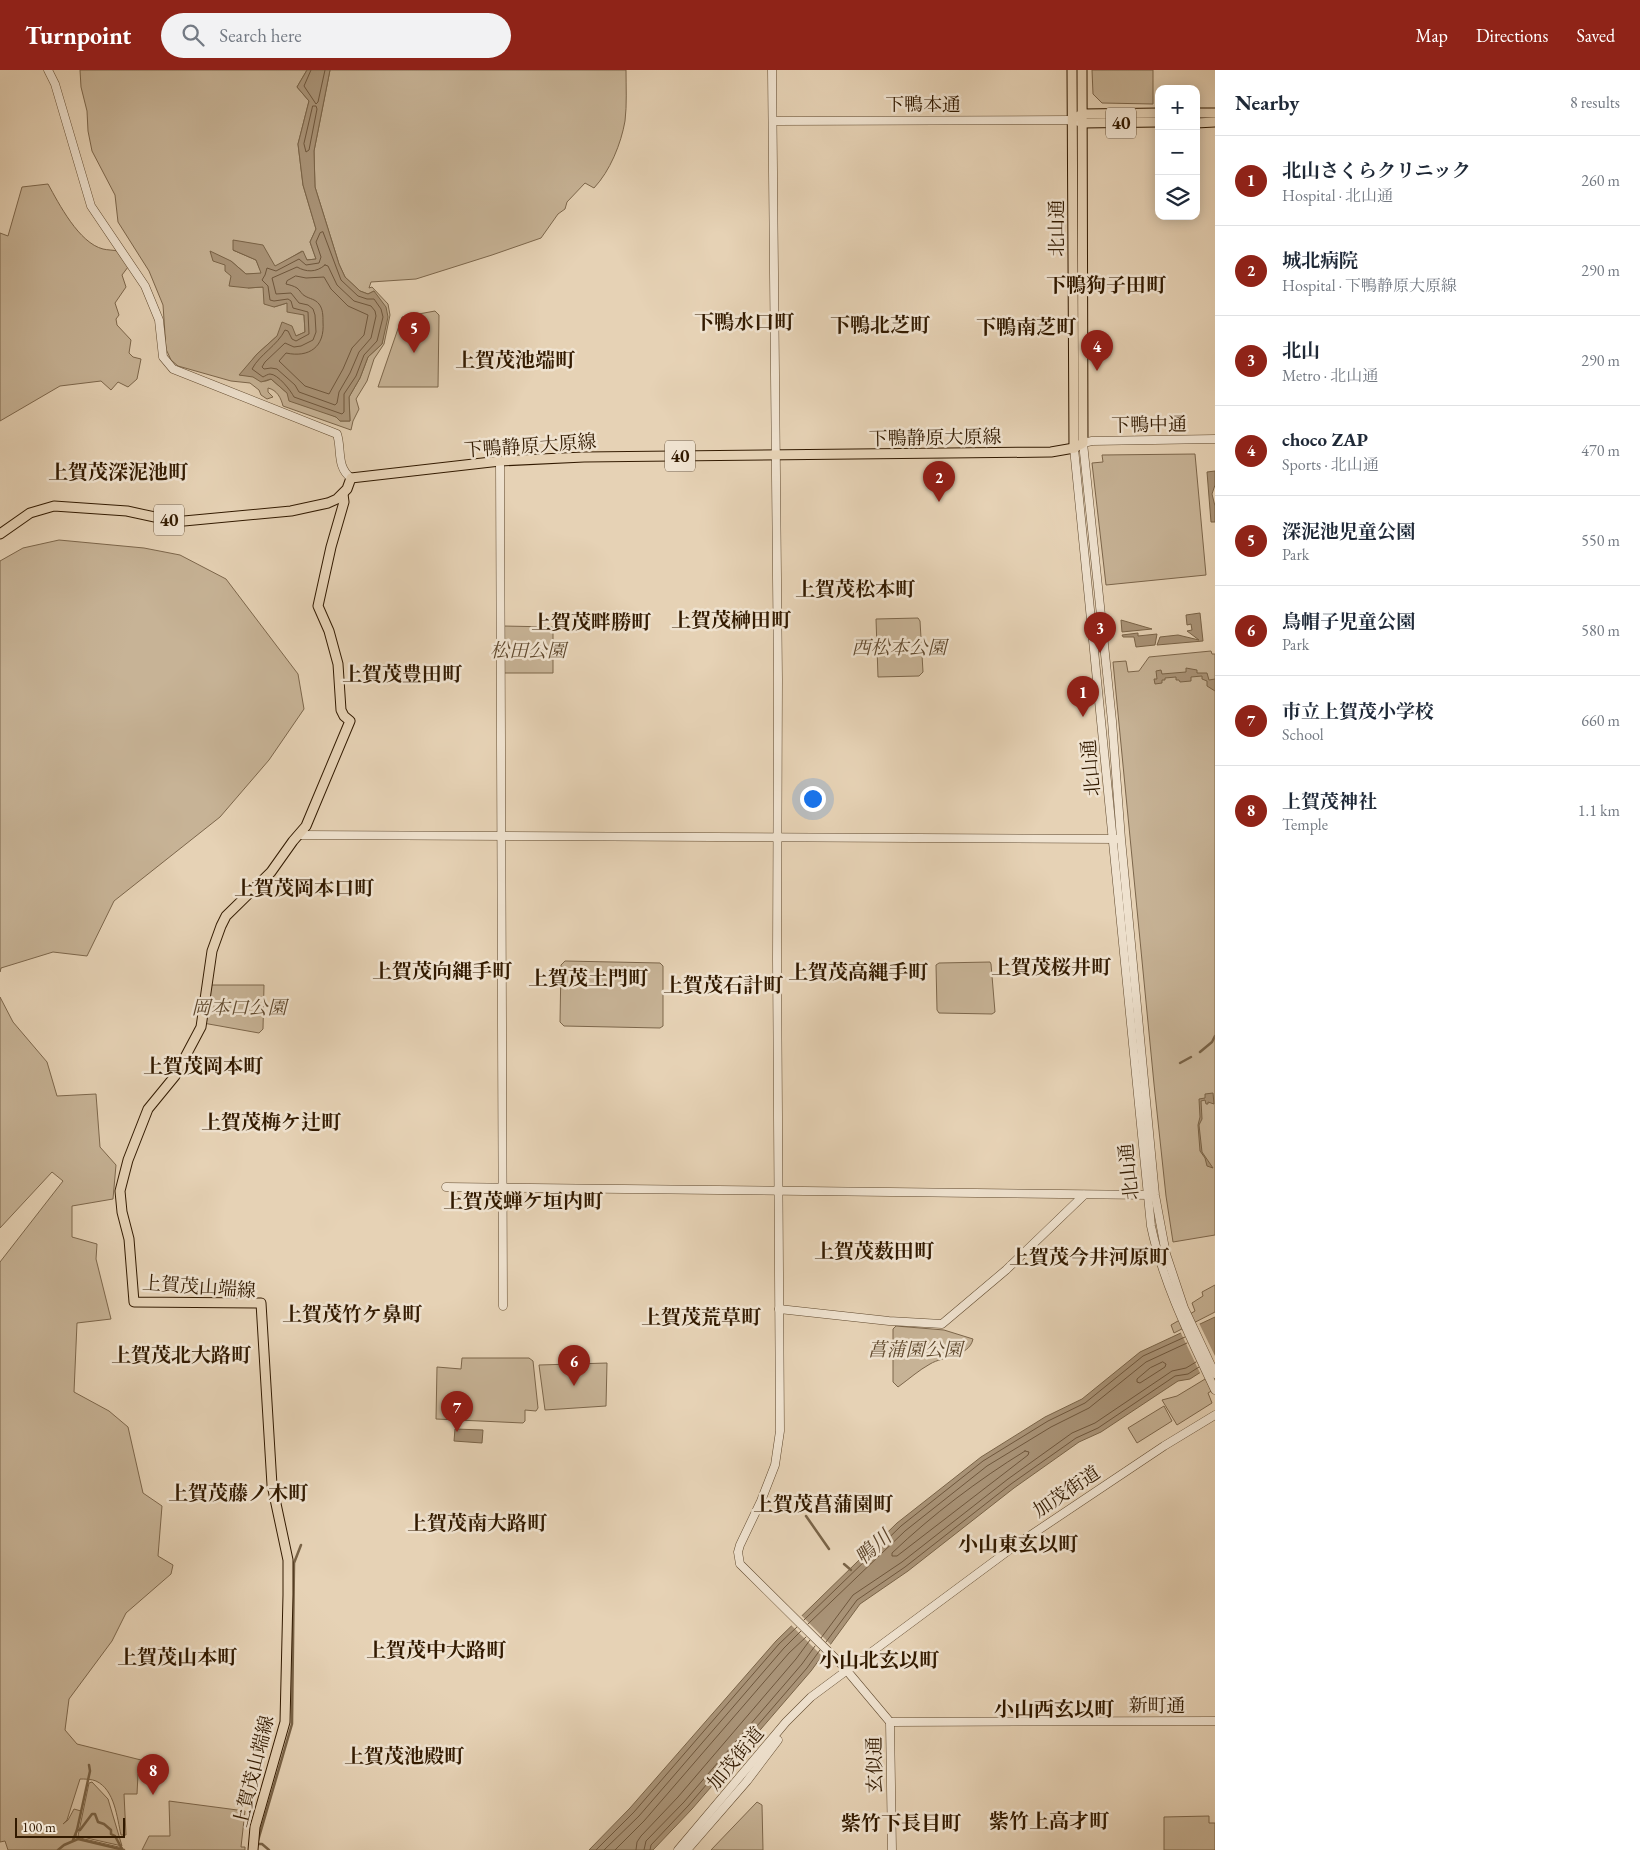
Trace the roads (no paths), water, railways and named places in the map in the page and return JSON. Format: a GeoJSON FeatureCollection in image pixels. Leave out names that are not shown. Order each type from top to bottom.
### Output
{"type":"FeatureCollection","features":[{"type":"Feature","properties":{"kind":"main road","name":"北山通"},"geometry":{"type":"LineString","coordinates":[[1072,70],[1083,443]]}},
{"type":"Feature","properties":{"kind":"main road","name":"北山通"},"geometry":{"type":"LineString","coordinates":[[1074,448],[1082,70]]}},
{"type":"Feature","properties":{"kind":"main road","name":"40"},"geometry":{"type":"LineString","coordinates":[[1072,120],[1155,113]]}},
{"type":"Feature","properties":{"kind":"main road"},"geometry":{"type":"LineString","coordinates":[[1200,113],[1215,113]]}},
{"type":"Feature","properties":{"kind":"main road","name":"40"},"geometry":{"type":"LineString","coordinates":[[1082,119],[1155,122]]}},
{"type":"Feature","properties":{"kind":"main road"},"geometry":{"type":"LineString","coordinates":[[1200,122],[1215,122]]}},
{"type":"Feature","properties":{"kind":"main road","name":"下鴨静原大原線"},"geometry":{"type":"LineString","coordinates":[[351,478],[500,461],[584,457],[1051,452],[1074,448],[1083,443]]}},
{"type":"Feature","properties":{"kind":"main road"},"geometry":{"type":"LineString","coordinates":[[343,494],[351,478]]}},
{"type":"Feature","properties":{"kind":"main road","name":"40"},"geometry":{"type":"LineString","coordinates":[[0,534],[30,513],[54,506],[127,511],[155,518],[184,521],[291,511],[328,503],[343,494]]}},
{"type":"Feature","properties":{"kind":"main road","name":"上賀茂山端線"},"geometry":{"type":"LineString","coordinates":[[253,1847],[255,1827],[285,1722],[288,1595],[288,1560],[272,1486],[261,1303],[134,1302],[129,1239],[122,1212],[120,1191],[128,1160],[148,1109],[175,1076],[201,1027],[212,950],[221,926],[226,916],[271,872],[306,826],[350,721],[344,716],[342,710],[338,664],[329,631],[318,606],[331,547],[344,502],[343,494]]}},
{"type":"Feature","properties":{"kind":"street"},"geometry":{"type":"LineString","coordinates":[[48,70],[55,84],[91,206],[145,286],[159,320],[166,361],[173,369],[337,434],[341,464],[347,476],[351,478]]}},
{"type":"Feature","properties":{"kind":"street","name":"玄似通"},"geometry":{"type":"LineString","coordinates":[[772,70],[778,669],[780,1431],[778,1454],[761,1501],[738,1552],[740,1564],[845,1668],[890,1722],[892,1850]]}},
{"type":"Feature","properties":{"kind":"street","name":"下鴨本通"},"geometry":{"type":"LineString","coordinates":[[773,121],[1072,120]]}},
{"type":"Feature","properties":{"kind":"street","name":"下鴨中通"},"geometry":{"type":"LineString","coordinates":[[1083,443],[1092,441],[1215,439]]}},
{"type":"Feature","properties":{"kind":"street","name":"北山通"},"geometry":{"type":"LineString","coordinates":[[1083,443],[1112,721],[1119,906],[1141,1136],[1151,1195],[1166,1254],[1184,1314],[1215,1390]]}},
{"type":"Feature","properties":{"kind":"street","name":"北山通"},"geometry":{"type":"LineString","coordinates":[[1074,448],[1102,722],[1117,839],[1128,905],[1150,1135],[1151,1195]]}},
{"type":"Feature","properties":{"kind":"street"},"geometry":{"type":"LineString","coordinates":[[500,461],[503,1306]]}},
{"type":"Feature","properties":{"kind":"street"},"geometry":{"type":"LineString","coordinates":[[1091,615],[1102,614]]}},
{"type":"Feature","properties":{"kind":"street"},"geometry":{"type":"LineString","coordinates":[[1102,722],[1112,721]]}},
{"type":"Feature","properties":{"kind":"street"},"geometry":{"type":"LineString","coordinates":[[299,835],[1117,839]]}},
{"type":"Feature","properties":{"kind":"street"},"geometry":{"type":"LineString","coordinates":[[1119,906],[1128,905]]}},
{"type":"Feature","properties":{"kind":"street"},"geometry":{"type":"LineString","coordinates":[[1124,956],[1133,955]]}},
{"type":"Feature","properties":{"kind":"street"},"geometry":{"type":"LineString","coordinates":[[1129,1015],[1138,1015]]}},
{"type":"Feature","properties":{"kind":"street"},"geometry":{"type":"LineString","coordinates":[[1135,1080],[1144,1080]]}},
{"type":"Feature","properties":{"kind":"street"},"geometry":{"type":"LineString","coordinates":[[1141,1136],[1150,1135]]}},
{"type":"Feature","properties":{"kind":"street"},"geometry":{"type":"LineString","coordinates":[[446,1187],[1151,1195]]}},
{"type":"Feature","properties":{"kind":"street"},"geometry":{"type":"LineString","coordinates":[[779,1309],[889,1321],[942,1324],[1006,1270],[1084,1195]]}},
{"type":"Feature","properties":{"kind":"street","name":"北山通"},"geometry":{"type":"LineString","coordinates":[[1184,1314],[1215,1374]]}},
{"type":"Feature","properties":{"kind":"street","name":"加茂街道"},"geometry":{"type":"LineString","coordinates":[[687,1850],[746,1781],[786,1728],[820,1691],[845,1668],[1064,1512],[1215,1415]]}},
{"type":"Feature","properties":{"kind":"street","name":"加茂街道"},"geometry":{"type":"LineString","coordinates":[[678,1850],[786,1722],[811,1696],[820,1691]]}},
{"type":"Feature","properties":{"kind":"street","name":"新町通"},"geometry":{"type":"LineString","coordinates":[[890,1722],[1215,1721]]}},
{"type":"Feature","properties":{"kind":"water"},"geometry":{"type":"Polygon","coordinates":[[[307,70],[330,70],[314,151],[315,187],[339,264],[345,277],[360,291],[368,294],[374,291],[386,307],[388,317],[382,344],[368,357],[360,378],[349,397],[350,421],[340,421],[336,417],[289,401],[287,393],[271,379],[261,382],[253,377],[239,375],[257,354],[277,336],[282,322],[292,326],[296,336],[305,332],[304,315],[287,312],[287,303],[274,307],[264,304],[263,287],[229,286],[231,276],[225,271],[225,265],[213,261],[210,251],[231,261],[246,274],[261,273],[256,260],[233,250],[233,240],[263,245],[275,266],[303,251],[307,260],[316,259],[310,242],[316,229],[303,185],[298,144],[309,101],[297,87],[307,70]]]}},
{"type":"Feature","properties":{"kind":"water"},"geometry":{"type":"Polygon","coordinates":[[[1215,471],[1215,485],[1212,494],[1215,506],[1215,522],[1211,522],[1207,472],[1215,471]]]}},
{"type":"Feature","properties":{"kind":"water"},"geometry":{"type":"Polygon","coordinates":[[[1200,613],[1203,641],[1157,645],[1160,637],[1178,635],[1199,640],[1187,631],[1192,630],[1191,624],[1187,625],[1186,615],[1200,613]]]}},
{"type":"Feature","properties":{"kind":"water"},"geometry":{"type":"Polygon","coordinates":[[[1121,620],[1152,629],[1122,632],[1121,620]]]}},
{"type":"Feature","properties":{"kind":"water"},"geometry":{"type":"Polygon","coordinates":[[[1138,633],[1138,636],[1157,634],[1155,645],[1136,647],[1134,637],[1123,637],[1122,635],[1138,633]]]}},
{"type":"Feature","properties":{"kind":"water"},"geometry":{"type":"Polygon","coordinates":[[[1186,668],[1197,670],[1197,673],[1207,673],[1209,680],[1215,679],[1215,691],[1207,686],[1207,681],[1202,679],[1202,676],[1191,677],[1191,681],[1180,682],[1176,680],[1176,677],[1165,678],[1165,680],[1162,680],[1162,683],[1155,684],[1154,679],[1157,679],[1156,671],[1161,670],[1162,674],[1186,672],[1186,668]]]}},
{"type":"Feature","properties":{"kind":"water"},"geometry":{"type":"Polygon","coordinates":[[[1213,1093],[1214,1104],[1208,1102],[1206,1104],[1205,1100],[1201,1101],[1202,1119],[1199,1125],[1202,1152],[1213,1168],[1207,1166],[1205,1158],[1200,1151],[1198,1125],[1200,1117],[1199,1099],[1205,1098],[1205,1094],[1213,1093]]]}},
{"type":"Feature","properties":{"kind":"water","name":"鴨川"},"geometry":{"type":"Polygon","coordinates":[[[1215,1317],[1215,1363],[1190,1379],[1178,1381],[1101,1432],[1079,1442],[1014,1488],[908,1571],[860,1604],[811,1671],[692,1809],[653,1850],[589,1850],[630,1808],[776,1641],[897,1523],[981,1457],[1045,1417],[1082,1399],[1140,1352],[1215,1317]]]}},
{"type":"Feature","properties":{"kind":"water"},"geometry":{"type":"Polygon","coordinates":[[[455,1429],[483,1430],[482,1443],[454,1441],[455,1429]]]}},
{"type":"Feature","properties":{"kind":"waterway"},"geometry":{"type":"LineString","coordinates":[[1200,1052],[1212,1042],[1215,1036]]}},
{"type":"Feature","properties":{"kind":"waterway"},"geometry":{"type":"LineString","coordinates":[[1180,1063],[1191,1057]]}},
{"type":"Feature","properties":{"kind":"waterway"},"geometry":{"type":"LineString","coordinates":[[806,1516],[829,1549]]}},
{"type":"Feature","properties":{"kind":"waterway"},"geometry":{"type":"LineString","coordinates":[[257,1844],[292,1724],[294,1563],[301,1545]]}},
{"type":"Feature","properties":{"kind":"waterway"},"geometry":{"type":"LineString","coordinates":[[844,1564],[851,1570]]}},
{"type":"Feature","properties":{"kind":"waterway"},"geometry":{"type":"LineString","coordinates":[[77,1830],[90,1771],[89,1765]]}},
{"type":"Feature","properties":{"kind":"waterway"},"geometry":{"type":"LineString","coordinates":[[73,1840],[77,1830],[80,1830],[92,1814],[95,1814],[98,1822],[111,1830],[111,1834],[115,1836],[122,1849]]}},
{"type":"Feature","properties":{"kind":"waterway"},"geometry":{"type":"LineString","coordinates":[[58,1850],[78,1839],[124,1850]]}},
{"type":"Feature","properties":{"kind":"waterway"},"geometry":{"type":"LineString","coordinates":[[257,1844],[262,1844],[269,1850]]}},
{"type":"Feature","properties":{"kind":"place","name":"深泥池児童公園"},"geometry":{"type":"Point","coordinates":[414,353]}},
{"type":"Feature","properties":{"kind":"place","name":"choco ZAP"},"geometry":{"type":"Point","coordinates":[1097,371]}},
{"type":"Feature","properties":{"kind":"place","name":"城北病院"},"geometry":{"type":"Point","coordinates":[939,502]}},
{"type":"Feature","properties":{"kind":"place","name":"北山"},"geometry":{"type":"Point","coordinates":[1100,653]}},
{"type":"Feature","properties":{"kind":"place","name":"北山さくらクリニック"},"geometry":{"type":"Point","coordinates":[1083,717]}},
{"type":"Feature","properties":{"kind":"place","name":"鳥帽子児童公園"},"geometry":{"type":"Point","coordinates":[574,1386]}},
{"type":"Feature","properties":{"kind":"place","name":"市立上賀茂小学校"},"geometry":{"type":"Point","coordinates":[457,1432]}},
{"type":"Feature","properties":{"kind":"place","name":"上賀茂神社"},"geometry":{"type":"Point","coordinates":[153,1795]}},
{"type":"Feature","properties":{"kind":"district","name":"下鴨狗子田町"},"geometry":{"type":"Point","coordinates":[1106,285]}},
{"type":"Feature","properties":{"kind":"district","name":"下鴨水口町"},"geometry":{"type":"Point","coordinates":[744,322]}},
{"type":"Feature","properties":{"kind":"district","name":"下鴨北芝町"},"geometry":{"type":"Point","coordinates":[880,325]}},
{"type":"Feature","properties":{"kind":"district","name":"下鴨南芝町"},"geometry":{"type":"Point","coordinates":[1026,327]}},
{"type":"Feature","properties":{"kind":"district","name":"上賀茂池端町"},"geometry":{"type":"Point","coordinates":[515,360]}},
{"type":"Feature","properties":{"kind":"district","name":"上賀茂深泥池町"},"geometry":{"type":"Point","coordinates":[118,472]}},
{"type":"Feature","properties":{"kind":"district","name":"上賀茂松本町"},"geometry":{"type":"Point","coordinates":[855,589]}},
{"type":"Feature","properties":{"kind":"district","name":"上賀茂榊田町"},"geometry":{"type":"Point","coordinates":[731,620]}},
{"type":"Feature","properties":{"kind":"district","name":"上賀茂畔勝町"},"geometry":{"type":"Point","coordinates":[591,622]}},
{"type":"Feature","properties":{"kind":"district","name":"上賀茂豊田町"},"geometry":{"type":"Point","coordinates":[402,674]}},
{"type":"Feature","properties":{"kind":"district","name":"上賀茂岡本口町"},"geometry":{"type":"Point","coordinates":[304,888]}},
{"type":"Feature","properties":{"kind":"district","name":"上賀茂桜井町"},"geometry":{"type":"Point","coordinates":[1051,967]}},
{"type":"Feature","properties":{"kind":"district","name":"上賀茂向縄手町"},"geometry":{"type":"Point","coordinates":[442,971]}},
{"type":"Feature","properties":{"kind":"district","name":"上賀茂高縄手町"},"geometry":{"type":"Point","coordinates":[858,972]}},
{"type":"Feature","properties":{"kind":"district","name":"上賀茂土門町"},"geometry":{"type":"Point","coordinates":[588,978]}},
{"type":"Feature","properties":{"kind":"district","name":"上賀茂石計町"},"geometry":{"type":"Point","coordinates":[723,985]}},
{"type":"Feature","properties":{"kind":"district","name":"上賀茂岡本町"},"geometry":{"type":"Point","coordinates":[203,1066]}},
{"type":"Feature","properties":{"kind":"district","name":"上賀茂梅ケ辻町"},"geometry":{"type":"Point","coordinates":[271,1122]}},
{"type":"Feature","properties":{"kind":"district","name":"上賀茂蝉ケ垣内町"},"geometry":{"type":"Point","coordinates":[523,1201]}},
{"type":"Feature","properties":{"kind":"district","name":"上賀茂薮田町"},"geometry":{"type":"Point","coordinates":[874,1251]}},
{"type":"Feature","properties":{"kind":"district","name":"上賀茂今井河原町"},"geometry":{"type":"Point","coordinates":[1089,1257]}},
{"type":"Feature","properties":{"kind":"district","name":"上賀茂竹ケ鼻町"},"geometry":{"type":"Point","coordinates":[352,1314]}},
{"type":"Feature","properties":{"kind":"district","name":"上賀茂荒草町"},"geometry":{"type":"Point","coordinates":[701,1317]}},
{"type":"Feature","properties":{"kind":"district","name":"上賀茂北大路町"},"geometry":{"type":"Point","coordinates":[181,1355]}},
{"type":"Feature","properties":{"kind":"district","name":"上賀茂藤ノ木町"},"geometry":{"type":"Point","coordinates":[238,1493]}},
{"type":"Feature","properties":{"kind":"district","name":"上賀茂菖蒲園町"},"geometry":{"type":"Point","coordinates":[823,1504]}},
{"type":"Feature","properties":{"kind":"district","name":"上賀茂南大路町"},"geometry":{"type":"Point","coordinates":[477,1523]}},
{"type":"Feature","properties":{"kind":"district","name":"小山東玄以町"},"geometry":{"type":"Point","coordinates":[1018,1544]}},
{"type":"Feature","properties":{"kind":"district","name":"上賀茂中大路町"},"geometry":{"type":"Point","coordinates":[436,1650]}},
{"type":"Feature","properties":{"kind":"district","name":"上賀茂山本町"},"geometry":{"type":"Point","coordinates":[177,1657]}},
{"type":"Feature","properties":{"kind":"district","name":"小山北玄以町"},"geometry":{"type":"Point","coordinates":[879,1660]}},
{"type":"Feature","properties":{"kind":"district","name":"小山西玄以町"},"geometry":{"type":"Point","coordinates":[1054,1709]}},
{"type":"Feature","properties":{"kind":"district","name":"上賀茂池殿町"},"geometry":{"type":"Point","coordinates":[404,1756]}},
{"type":"Feature","properties":{"kind":"district","name":"紫竹上高才町"},"geometry":{"type":"Point","coordinates":[1049,1821]}},
{"type":"Feature","properties":{"kind":"district","name":"紫竹下長目町"},"geometry":{"type":"Point","coordinates":[901,1823]}},
{"type":"Feature","properties":{"kind":"park label","name":"西松本公園"},"geometry":{"type":"Point","coordinates":[899,647]}},
{"type":"Feature","properties":{"kind":"park label","name":"松田公園"},"geometry":{"type":"Point","coordinates":[528,650]}},
{"type":"Feature","properties":{"kind":"park label","name":"岡本口公園"},"geometry":{"type":"Point","coordinates":[239,1007]}},
{"type":"Feature","properties":{"kind":"park label","name":"菖蒲園公園"},"geometry":{"type":"Point","coordinates":[915,1349]}}]}
